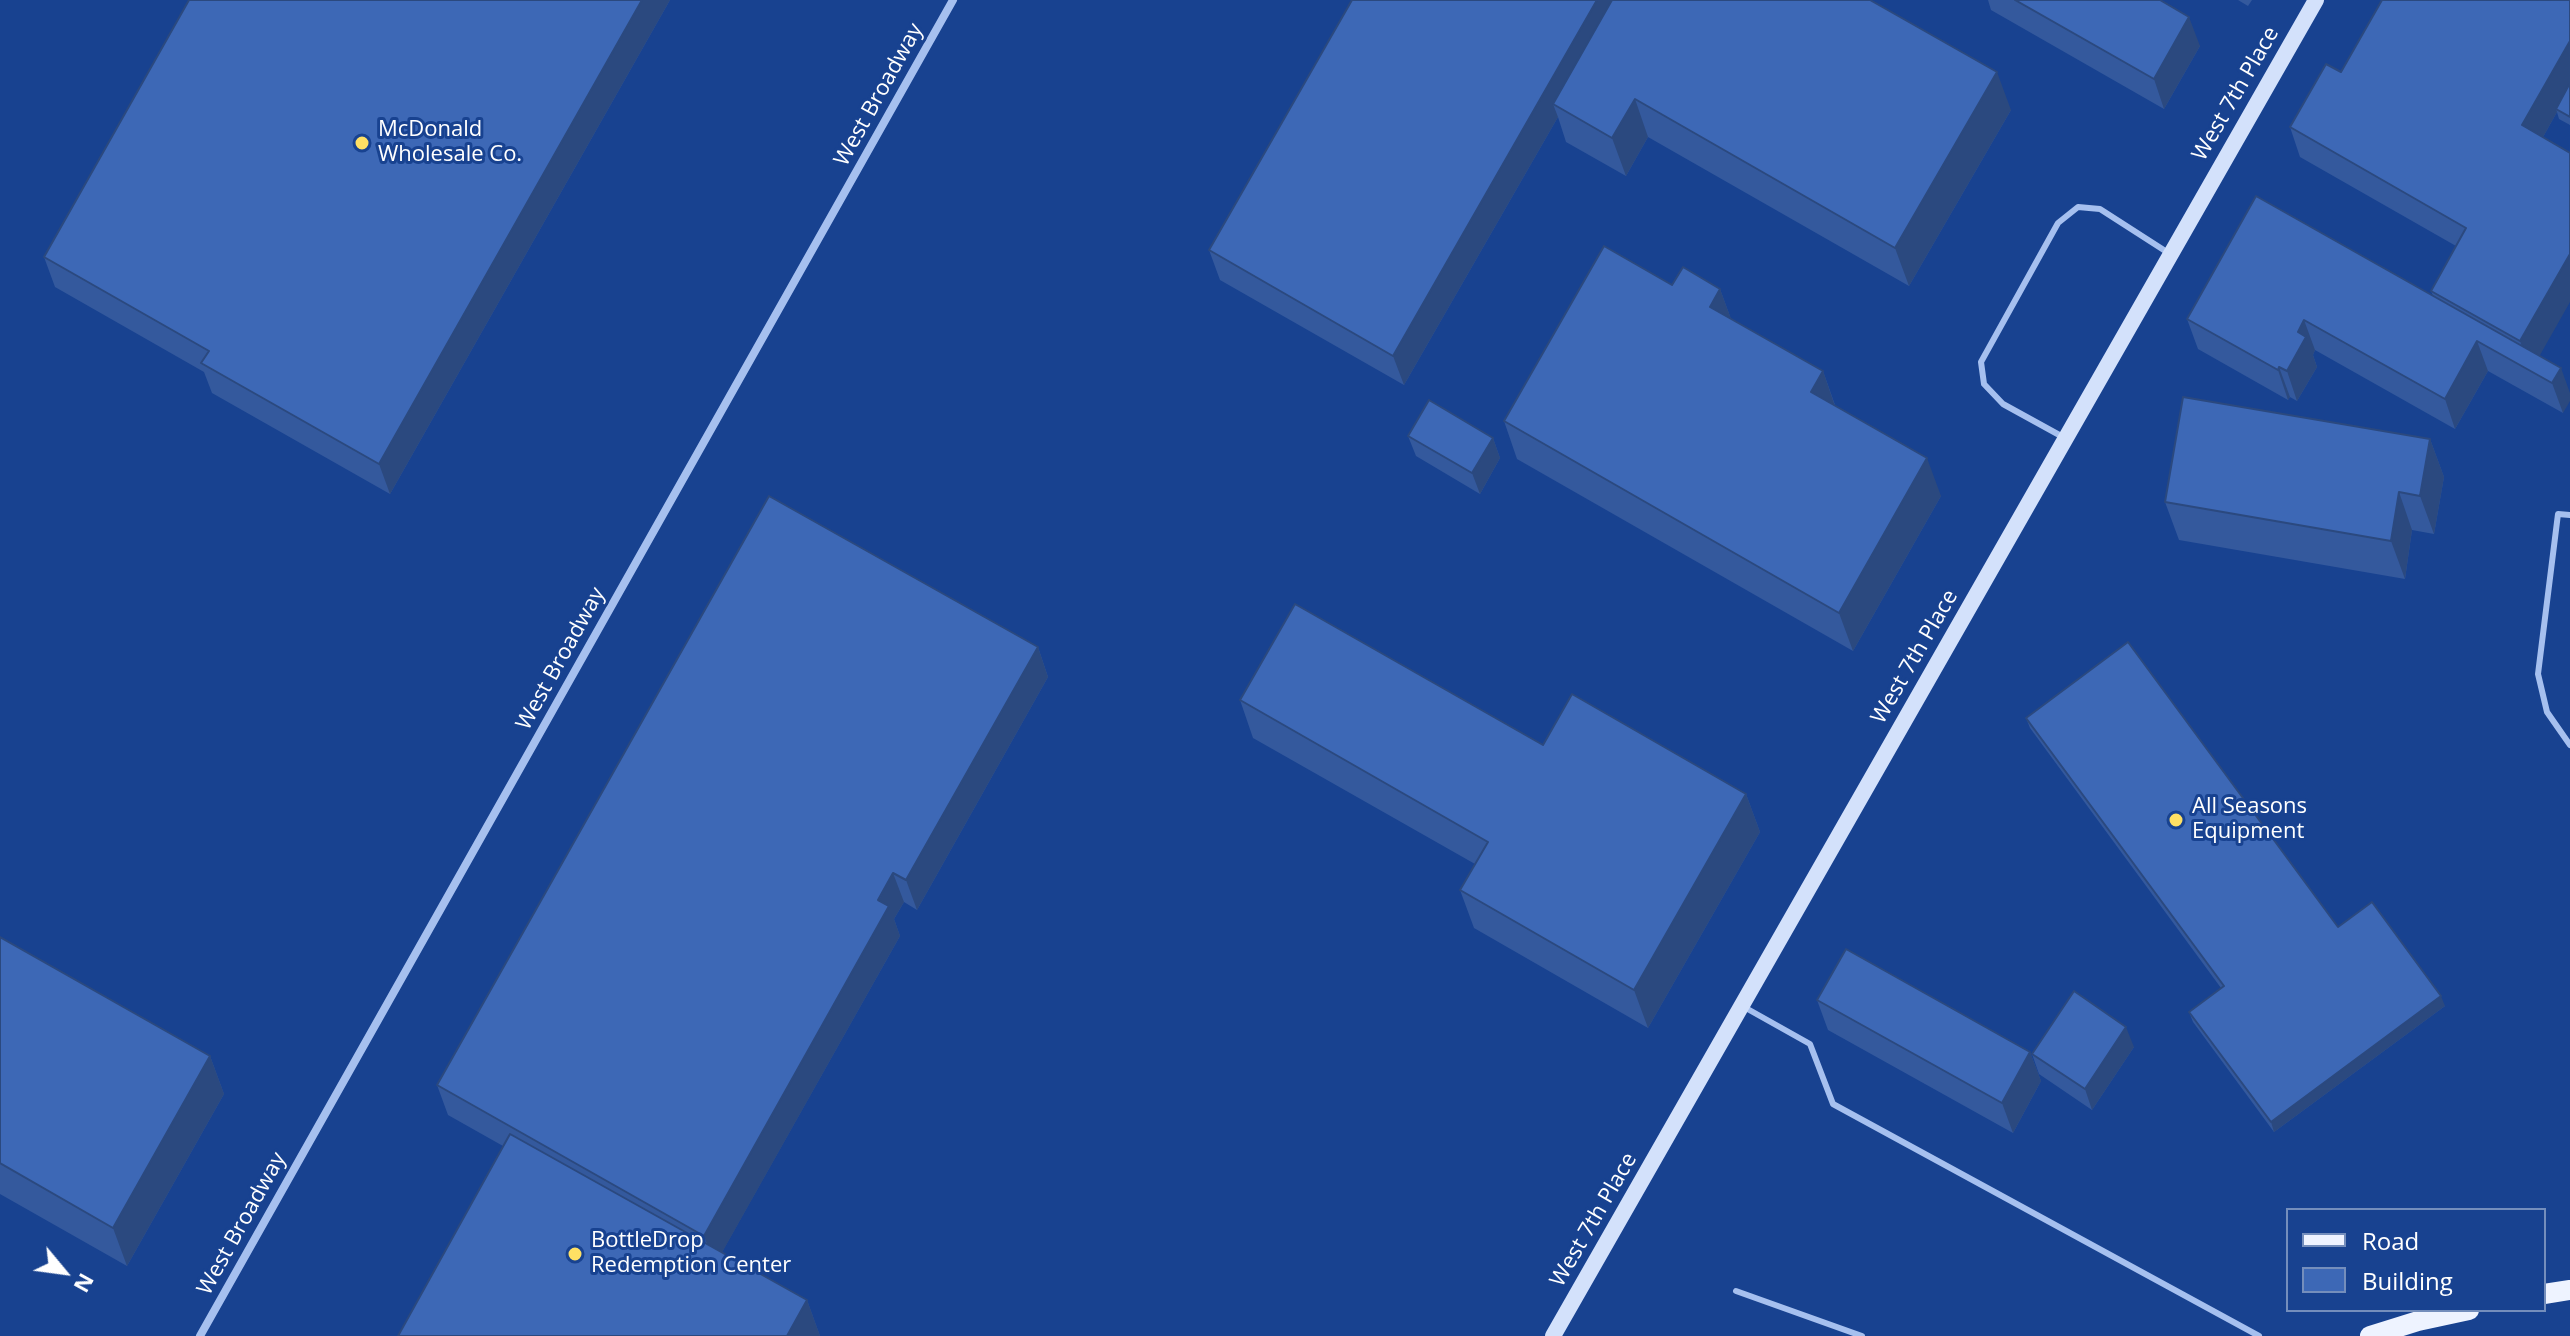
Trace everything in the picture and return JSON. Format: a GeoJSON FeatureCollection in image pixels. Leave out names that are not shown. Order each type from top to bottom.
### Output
{"type":"FeatureCollection","features":[{"type":"Feature","properties":{"kind":"main road"},"geometry":{"type":"LineString","coordinates":[[2546,1294],[2570,1290]]}},
{"type":"Feature","properties":{"kind":"main road"},"geometry":{"type":"LineString","coordinates":[[2370,1336],[2460,1312]]}},
{"type":"Feature","properties":{"kind":"street","name":"West Broadway"},"geometry":{"type":"LineString","coordinates":[[200,1336],[953,0]]}},
{"type":"Feature","properties":{"kind":"street","name":"West 7th Place"},"geometry":{"type":"LineString","coordinates":[[1553,1336],[2316,0]]}},
{"type":"Feature","properties":{"kind":"lane"},"geometry":{"type":"LineString","coordinates":[[2065,438],[2003,404],[1984,384],[1981,362],[2058,223],[2078,207],[2100,209],[2170,254]]}},
{"type":"Feature","properties":{"kind":"lane"},"geometry":{"type":"LineString","coordinates":[[2570,515],[2558,514],[2538,674],[2547,712],[2570,745]]}},
{"type":"Feature","properties":{"kind":"lane"},"geometry":{"type":"LineString","coordinates":[[1742,1006],[1810,1044],[1833,1104],[2259,1336]]}},
{"type":"Feature","properties":{"kind":"lane"},"geometry":{"type":"LineString","coordinates":[[1736,1291],[1862,1336]]}},
{"type":"Feature","properties":{"kind":"building","name":"McDonald Wholesale Co."},"geometry":{"type":"Polygon","coordinates":[[[189,0],[642,0],[379,464],[201,363],[209,351],[44,257],[189,0]]]}},
{"type":"Feature","properties":{"kind":"building"},"geometry":{"type":"Polygon","coordinates":[[[1352,0],[1597,0],[1393,356],[1209,250],[1352,0]]]}},
{"type":"Feature","properties":{"kind":"building"},"geometry":{"type":"Polygon","coordinates":[[[1612,0],[1870,0],[1997,72],[1895,248],[1635,99],[1612,138],[1553,104],[1612,0]]]}},
{"type":"Feature","properties":{"kind":"building"},"geometry":{"type":"Polygon","coordinates":[[[2015,0],[2160,0],[2189,17],[2154,79],[2015,0]]]}},
{"type":"Feature","properties":{"kind":"building"},"geometry":{"type":"Polygon","coordinates":[[[2382,0],[2570,0],[2570,41],[2522,125],[2570,153],[2570,254],[2520,341],[2431,291],[2466,228],[2290,127],[2326,64],[2341,72],[2382,0]]]}},
{"type":"Feature","properties":{"kind":"building"},"geometry":{"type":"Polygon","coordinates":[[[2570,83],[2570,117],[2556,109],[2570,83]]]}},
{"type":"Feature","properties":{"kind":"building"},"geometry":{"type":"Polygon","coordinates":[[[2256,196],[2561,368],[2552,383],[2477,341],[2445,399],[2304,320],[2298,332],[2306,337],[2287,371],[2279,367],[2278,370],[2187,319],[2256,196]]]}},
{"type":"Feature","properties":{"kind":"building"},"geometry":{"type":"Polygon","coordinates":[[[1604,246],[1672,285],[1683,267],[1720,289],[1710,307],[1823,371],[1811,392],[1927,458],[1839,613],[1504,421],[1604,246]]]}},
{"type":"Feature","properties":{"kind":"building"},"geometry":{"type":"Polygon","coordinates":[[[2183,397],[2430,439],[2420,496],[2399,492],[2391,541],[2165,502],[2183,397]]]}},
{"type":"Feature","properties":{"kind":"building"},"geometry":{"type":"Polygon","coordinates":[[[1429,400],[1493,438],[1472,473],[1408,436],[1429,400]]]}},
{"type":"Feature","properties":{"kind":"building"},"geometry":{"type":"Polygon","coordinates":[[[769,496],[1038,647],[906,880],[893,873],[878,900],[889,906],[704,1236],[437,1085],[769,496]]]}},
{"type":"Feature","properties":{"kind":"building"},"geometry":{"type":"Polygon","coordinates":[[[1295,604],[1543,745],[1572,694],[1746,794],[1634,990],[1460,890],[1488,842],[1240,700],[1295,604]]]}},
{"type":"Feature","properties":{"kind":"building","name":"All Seasons Equipment"},"geometry":{"type":"Polygon","coordinates":[[[2128,642],[2338,927],[2372,902],[2441,996],[2271,1122],[2189,1012],[2224,986],[2026,718],[2128,642]]]}},
{"type":"Feature","properties":{"kind":"building"},"geometry":{"type":"Polygon","coordinates":[[[0,937],[210,1056],[113,1228],[0,1163],[0,937]]]}},
{"type":"Feature","properties":{"kind":"building"},"geometry":{"type":"Polygon","coordinates":[[[1846,949],[2030,1052],[2002,1103],[1817,1000],[1846,949]]]}},
{"type":"Feature","properties":{"kind":"building"},"geometry":{"type":"Polygon","coordinates":[[[2074,991],[2126,1027],[2085,1089],[2032,1054],[2074,991]]]}},
{"type":"Feature","properties":{"kind":"building","name":"BottleDrop Redemption Center"},"geometry":{"type":"Polygon","coordinates":[[[510,1134],[807,1300],[787,1336],[398,1336],[510,1134]]]}},
{"type":"Feature","properties":{"kind":"place","name":"McDonald Wholesale Co."},"geometry":{"type":"Point","coordinates":[362,143]}},
{"type":"Feature","properties":{"kind":"place","name":"All Seasons Equipment"},"geometry":{"type":"Point","coordinates":[2176,820]}},
{"type":"Feature","properties":{"kind":"place","name":"BottleDrop Redemption Center"},"geometry":{"type":"Point","coordinates":[575,1254]}}]}
